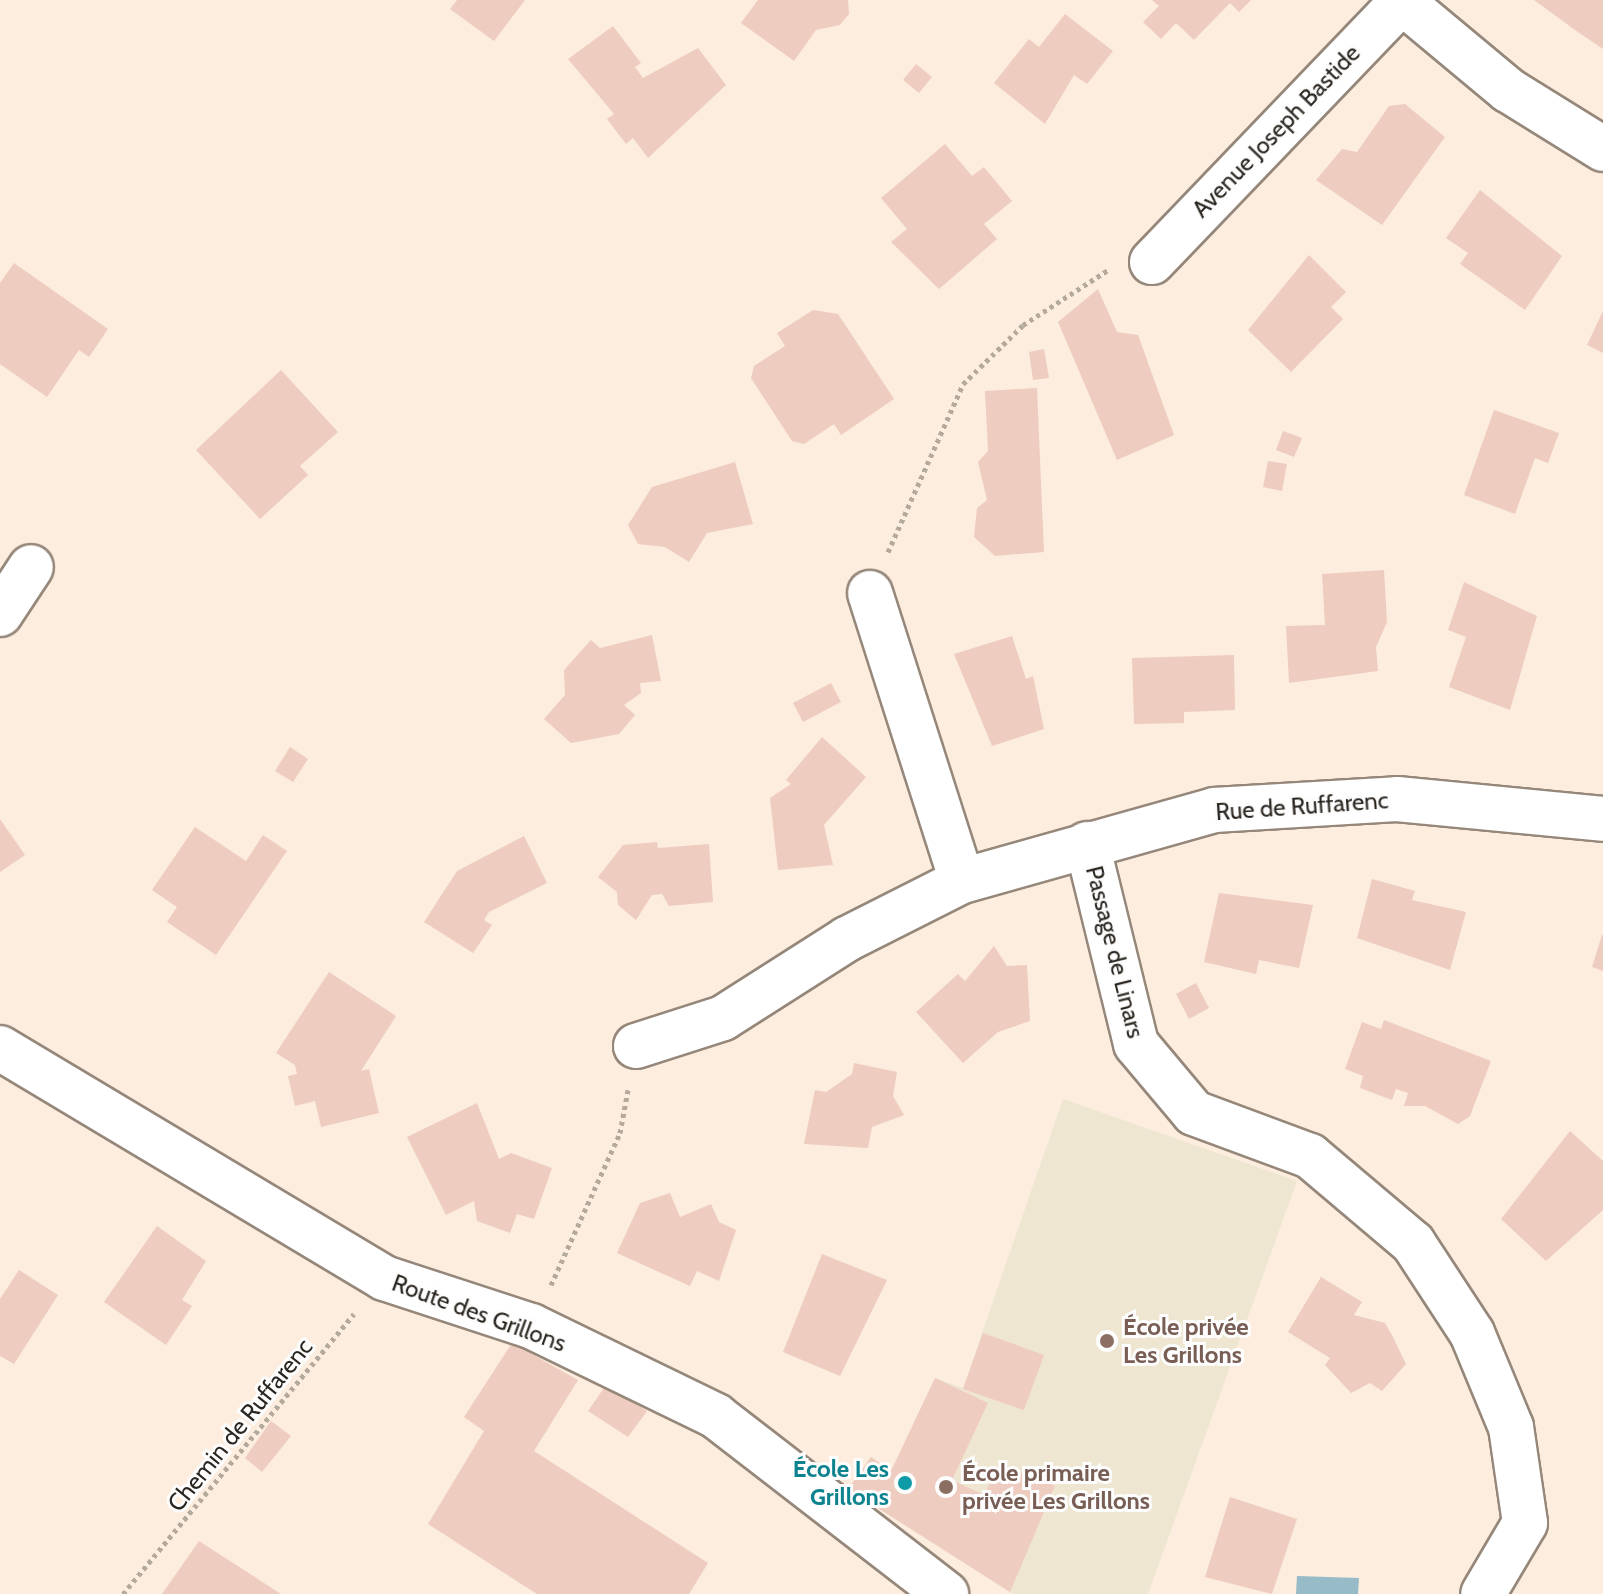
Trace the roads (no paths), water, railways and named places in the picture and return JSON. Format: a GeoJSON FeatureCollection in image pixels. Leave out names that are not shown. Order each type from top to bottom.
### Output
{"type":"FeatureCollection","features":[{"type":"Feature","properties":{"kind":"street","name":"Avenue Joseph Bastide"},"geometry":{"type":"LineString","coordinates":[[1152,262],[1401,1],[1508,90],[1603,149]]}},
{"type":"Feature","properties":{"kind":"street"},"geometry":{"type":"LineString","coordinates":[[0,614],[31,567]]}},
{"type":"Feature","properties":{"kind":"street"},"geometry":{"type":"LineString","coordinates":[[870,593],[962,881]]}},
{"type":"Feature","properties":{"kind":"street","name":"Rue de Ruffarenc"},"geometry":{"type":"LineString","coordinates":[[636,1046],[723,1018],[847,939],[962,881],[1214,810],[1397,799],[1599,807]]}},
{"type":"Feature","properties":{"kind":"street","name":"Passage de Linars"},"geometry":{"type":"LineString","coordinates":[[1087,844],[1136,1044],[1194,1113],[1310,1156],[1413,1243],[1472,1333],[1511,1427],[1525,1523],[1483,1594]]}},
{"type":"Feature","properties":{"kind":"street","name":"Route des Grillons"},"geometry":{"type":"LineString","coordinates":[[0,1048],[384,1278],[531,1326],[716,1416],[946,1594]]}},
{"type":"Feature","properties":{"kind":"water"},"geometry":{"type":"Polygon","coordinates":[[[1297,1576],[1359,1578],[1358,1594],[1296,1594],[1297,1576]]]}},
{"type":"Feature","properties":{"kind":"place","name":"École privée Les Grillons"},"geometry":{"type":"Point","coordinates":[1107,1341]}},
{"type":"Feature","properties":{"kind":"place","name":"École Les Grillons"},"geometry":{"type":"Point","coordinates":[905,1483]}},
{"type":"Feature","properties":{"kind":"place","name":"École primaire privée Les Grillons"},"geometry":{"type":"Point","coordinates":[946,1487]}}]}
